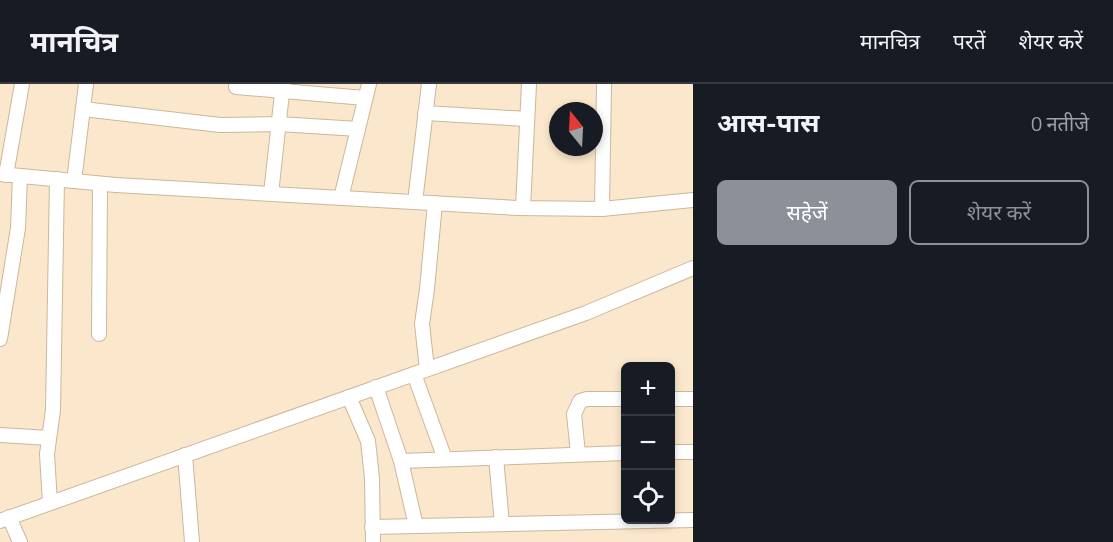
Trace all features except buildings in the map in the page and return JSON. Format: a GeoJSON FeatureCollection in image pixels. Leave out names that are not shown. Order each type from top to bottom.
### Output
{"type":"FeatureCollection","features":[{"type":"Feature","properties":{"kind":"street"},"geometry":{"type":"LineString","coordinates":[[0,339],[18,228],[9,175],[22,84]]}},
{"type":"Feature","properties":{"kind":"street"},"geometry":{"type":"LineString","coordinates":[[74,181],[86,84]]}},
{"type":"Feature","properties":{"kind":"street"},"geometry":{"type":"LineString","coordinates":[[341,198],[369,84]]}},
{"type":"Feature","properties":{"kind":"street"},"geometry":{"type":"LineString","coordinates":[[415,202],[429,84]]}},
{"type":"Feature","properties":{"kind":"street"},"geometry":{"type":"LineString","coordinates":[[523,208],[529,84]]}},
{"type":"Feature","properties":{"kind":"street"},"geometry":{"type":"LineString","coordinates":[[602,209],[604,84]]}},
{"type":"Feature","properties":{"kind":"street"},"geometry":{"type":"LineString","coordinates":[[236,87],[282,88],[365,98]]}},
{"type":"Feature","properties":{"kind":"street"},"geometry":{"type":"LineString","coordinates":[[271,194],[282,88]]}},
{"type":"Feature","properties":{"kind":"street"},"geometry":{"type":"LineString","coordinates":[[83,109],[220,125],[279,124],[358,129]]}},
{"type":"Feature","properties":{"kind":"street"},"geometry":{"type":"LineString","coordinates":[[425,113],[527,119]]}},
{"type":"Feature","properties":{"kind":"street"},"geometry":{"type":"LineString","coordinates":[[9,175],[99,184],[523,208],[602,209],[693,200]]}},
{"type":"Feature","properties":{"kind":"street"},"geometry":{"type":"LineString","coordinates":[[50,503],[47,462],[53,410],[57,179]]}},
{"type":"Feature","properties":{"kind":"street"},"geometry":{"type":"LineString","coordinates":[[99,184],[99,334]]}},
{"type":"Feature","properties":{"kind":"street"},"geometry":{"type":"LineString","coordinates":[[435,203],[422,324],[420,372],[445,459]]}},
{"type":"Feature","properties":{"kind":"street"},"geometry":{"type":"LineString","coordinates":[[20,542],[4,519],[586,313],[693,268]]}},
{"type":"Feature","properties":{"kind":"street"},"geometry":{"type":"LineString","coordinates":[[376,387],[402,461],[416,526]]}},
{"type":"Feature","properties":{"kind":"street"},"geometry":{"type":"LineString","coordinates":[[349,397],[368,441],[373,542]]}},
{"type":"Feature","properties":{"kind":"street"},"geometry":{"type":"LineString","coordinates":[[578,454],[574,414],[580,401],[621,399]]}},
{"type":"Feature","properties":{"kind":"street"},"geometry":{"type":"LineString","coordinates":[[675,399],[693,399]]}},
{"type":"Feature","properties":{"kind":"street"},"geometry":{"type":"LineString","coordinates":[[0,435],[49,438]]}},
{"type":"Feature","properties":{"kind":"street"},"geometry":{"type":"LineString","coordinates":[[675,452],[693,452]]}},
{"type":"Feature","properties":{"kind":"street"},"geometry":{"type":"LineString","coordinates":[[402,461],[621,453]]}},
{"type":"Feature","properties":{"kind":"street"},"geometry":{"type":"LineString","coordinates":[[185,454],[192,542]]}},
{"type":"Feature","properties":{"kind":"street"},"geometry":{"type":"LineString","coordinates":[[496,457],[502,524]]}},
{"type":"Feature","properties":{"kind":"street"},"geometry":{"type":"LineString","coordinates":[[372,527],[693,520]]}}]}
